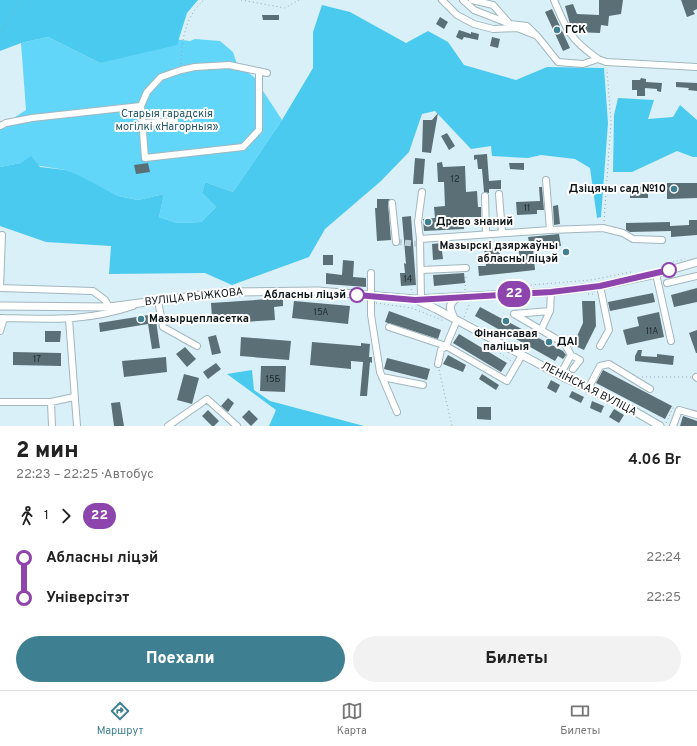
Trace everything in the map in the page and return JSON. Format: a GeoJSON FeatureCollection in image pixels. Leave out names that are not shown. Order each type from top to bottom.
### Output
{"type":"FeatureCollection","features":[{"type":"Feature","properties":{"kind":"main road","name":"ВУЛІЦА РЫЖКОВА"},"geometry":{"type":"LineString","coordinates":[[0,306],[109,307],[224,292],[318,291],[371,299],[418,299],[551,292],[600,286],[656,274],[697,262]]}},
{"type":"Feature","properties":{"kind":"main road"},"geometry":{"type":"LineString","coordinates":[[457,322],[449,309],[450,304],[458,297]]}},
{"type":"Feature","properties":{"kind":"main road","name":"ЛЕНІНСКАЯ ВУЛІЦА"},"geometry":{"type":"LineString","coordinates":[[418,299],[457,322],[560,375],[663,425]]}},
{"type":"Feature","properties":{"kind":"street"},"geometry":{"type":"LineString","coordinates":[[442,0],[457,15],[474,24],[493,29],[517,28],[538,37]]}},
{"type":"Feature","properties":{"kind":"street"},"geometry":{"type":"LineString","coordinates":[[463,0],[474,10],[510,24],[527,26],[558,62],[583,64],[598,59]]}},
{"type":"Feature","properties":{"kind":"street"},"geometry":{"type":"LineString","coordinates":[[554,0],[569,33],[581,47],[598,59],[606,62],[697,67]]}},
{"type":"Feature","properties":{"kind":"street"},"geometry":{"type":"LineString","coordinates":[[473,1],[493,3],[510,24]]}},
{"type":"Feature","properties":{"kind":"street"},"geometry":{"type":"LineString","coordinates":[[259,71],[259,130],[243,147],[145,158],[141,106],[147,92],[161,77],[195,67],[229,65],[259,71],[267,73]]}},
{"type":"Feature","properties":{"kind":"street"},"geometry":{"type":"LineString","coordinates":[[0,126],[6,123],[32,118],[141,106]]}},
{"type":"Feature","properties":{"kind":"street"},"geometry":{"type":"LineString","coordinates":[[142,123],[175,121]]}},
{"type":"Feature","properties":{"kind":"street"},"geometry":{"type":"LineString","coordinates":[[546,180],[550,230]]}},
{"type":"Feature","properties":{"kind":"street"},"geometry":{"type":"LineString","coordinates":[[418,299],[421,291],[421,270],[418,222],[422,192]]}},
{"type":"Feature","properties":{"kind":"street"},"geometry":{"type":"LineString","coordinates":[[499,194],[502,233]]}},
{"type":"Feature","properties":{"kind":"street"},"geometry":{"type":"LineString","coordinates":[[485,196],[486,234]]}},
{"type":"Feature","properties":{"kind":"street"},"geometry":{"type":"LineString","coordinates":[[392,203],[396,242]]}},
{"type":"Feature","properties":{"kind":"street"},"geometry":{"type":"LineString","coordinates":[[420,239],[603,228],[623,233],[633,239],[662,240]]}},
{"type":"Feature","properties":{"kind":"street"},"geometry":{"type":"LineString","coordinates":[[2,235],[0,288],[93,291],[105,300],[109,307]]}},
{"type":"Feature","properties":{"kind":"street"},"geometry":{"type":"LineString","coordinates":[[421,270],[466,268]]}},
{"type":"Feature","properties":{"kind":"street"},"geometry":{"type":"LineString","coordinates":[[371,273],[371,315],[382,377],[397,412]]}},
{"type":"Feature","properties":{"kind":"street"},"geometry":{"type":"LineString","coordinates":[[656,274],[671,341]]}},
{"type":"Feature","properties":{"kind":"street"},"geometry":{"type":"LineString","coordinates":[[667,283],[697,276]]}},
{"type":"Feature","properties":{"kind":"street"},"geometry":{"type":"LineString","coordinates":[[600,286],[609,330],[600,346]]}},
{"type":"Feature","properties":{"kind":"street"},"geometry":{"type":"LineString","coordinates":[[541,330],[550,311],[551,292]]}},
{"type":"Feature","properties":{"kind":"street"},"geometry":{"type":"LineString","coordinates":[[158,301],[163,327],[197,346]]}},
{"type":"Feature","properties":{"kind":"street"},"geometry":{"type":"LineString","coordinates":[[0,331],[2,318],[69,320],[112,313],[142,303]]}},
{"type":"Feature","properties":{"kind":"street"},"geometry":{"type":"LineString","coordinates":[[550,311],[514,314],[564,344],[571,355],[580,360],[573,369]]}},
{"type":"Feature","properties":{"kind":"street"},"geometry":{"type":"LineString","coordinates":[[69,320],[77,426]]}},
{"type":"Feature","properties":{"kind":"street"},"geometry":{"type":"LineString","coordinates":[[438,364],[441,350],[446,346],[457,322]]}},
{"type":"Feature","properties":{"kind":"street"},"geometry":{"type":"LineString","coordinates":[[389,327],[446,346],[507,381],[522,355]]}},
{"type":"Feature","properties":{"kind":"street"},"geometry":{"type":"LineString","coordinates":[[560,375],[571,355]]}},
{"type":"Feature","properties":{"kind":"street"},"geometry":{"type":"LineString","coordinates":[[588,389],[600,366],[609,364],[650,389]]}},
{"type":"Feature","properties":{"kind":"street"},"geometry":{"type":"LineString","coordinates":[[382,377],[423,385]]}},
{"type":"Feature","properties":{"kind":"street"},"geometry":{"type":"LineString","coordinates":[[0,402],[51,402],[74,397]]}},
{"type":"Feature","properties":{"kind":"street"},"geometry":{"type":"LineString","coordinates":[[168,426],[207,399],[237,426]]}},
{"type":"Feature","properties":{"kind":"street"},"geometry":{"type":"LineString","coordinates":[[51,402],[52,426]]}},
{"type":"Feature","properties":{"kind":"street"},"geometry":{"type":"LineString","coordinates":[[673,426],[679,410],[697,415]]}},
{"type":"Feature","properties":{"kind":"path"},"geometry":{"type":"LineString","coordinates":[[0,35],[20,0]]}},
{"type":"Feature","properties":{"kind":"path"},"geometry":{"type":"LineString","coordinates":[[181,70],[181,47],[191,14],[204,0]]}},
{"type":"Feature","properties":{"kind":"path"},"geometry":{"type":"LineString","coordinates":[[240,0],[285,8],[299,0]]}},
{"type":"Feature","properties":{"kind":"path"},"geometry":{"type":"LineString","coordinates":[[603,228],[611,122],[606,62]]}},
{"type":"Feature","properties":{"kind":"path"},"geometry":{"type":"LineString","coordinates":[[666,264],[689,258]]}},
{"type":"Feature","properties":{"kind":"path"},"geometry":{"type":"LineString","coordinates":[[371,299],[412,308],[457,322],[470,302],[469,291],[465,291],[466,268]]}},
{"type":"Feature","properties":{"kind":"path"},"geometry":{"type":"LineString","coordinates":[[508,287],[592,280],[637,271]]}},
{"type":"Feature","properties":{"kind":"path"},"geometry":{"type":"LineString","coordinates":[[412,292],[421,291]]}},
{"type":"Feature","properties":{"kind":"path"},"geometry":{"type":"LineString","coordinates":[[487,344],[511,361]]}},
{"type":"Feature","properties":{"kind":"path"},"geometry":{"type":"LineString","coordinates":[[438,364],[452,426]]}},
{"type":"Feature","properties":{"kind":"path"},"geometry":{"type":"LineString","coordinates":[[631,378],[696,377]]}},
{"type":"Feature","properties":{"kind":"path"},"geometry":{"type":"LineString","coordinates":[[663,425],[674,406]]}},
{"type":"Feature","properties":{"kind":"green space","name":"Старыя гарадскія могілкі «Нагорныя»"},"geometry":{"type":"Polygon","coordinates":[[[48,37],[100,63],[165,38],[190,41],[195,39],[220,41],[233,52],[237,64],[254,77],[282,120],[233,192],[205,182],[202,193],[216,207],[201,222],[177,223],[159,217],[164,194],[138,200],[118,196],[66,170],[21,163],[0,167],[0,127],[26,110],[21,43],[48,37]]]}},
{"type":"Feature","properties":{"kind":"shaded area"},"geometry":{"type":"Polygon","coordinates":[[[0,0],[198,0],[187,13],[177,45],[100,63],[48,37],[21,43],[0,51],[0,0]]]}},
{"type":"Feature","properties":{"kind":"shaded area"},"geometry":{"type":"Polygon","coordinates":[[[322,5],[350,12],[406,43],[428,31],[448,42],[464,65],[516,80],[547,67],[604,68],[608,123],[601,217],[597,218],[590,168],[575,159],[541,155],[528,158],[492,156],[491,146],[471,149],[435,111],[422,114],[409,152],[381,181],[325,229],[309,257],[232,285],[205,273],[109,274],[111,246],[46,242],[0,226],[0,167],[21,163],[31,156],[40,167],[66,170],[118,196],[138,200],[164,194],[159,217],[177,223],[201,222],[216,207],[202,193],[205,182],[233,192],[282,120],[313,68],[313,32],[322,5]]]}},
{"type":"Feature","properties":{"kind":"shaded area"},"geometry":{"type":"Polygon","coordinates":[[[618,98],[654,100],[648,119],[673,117],[680,105],[697,120],[697,157],[677,151],[632,172],[613,172],[614,115],[618,98]]]}},
{"type":"Feature","properties":{"kind":"shaded area"},"geometry":{"type":"Polygon","coordinates":[[[252,370],[254,390],[270,401],[364,426],[269,426],[276,410],[227,374],[252,370]]]}},
{"type":"Feature","properties":{"kind":"building"},"geometry":{"type":"Polygon","coordinates":[[[599,0],[623,0],[621,14],[609,16],[608,26],[601,25],[600,33],[575,32],[576,24],[570,24],[565,6],[573,4],[577,14],[599,15],[599,0]]]}},
{"type":"Feature","properties":{"kind":"building"},"geometry":{"type":"Polygon","coordinates":[[[681,0],[697,0],[697,9],[693,11],[695,14],[687,17],[681,0]]]}},
{"type":"Feature","properties":{"kind":"building","name":"ГСК"},"geometry":{"type":"Polygon","coordinates":[[[552,9],[570,48],[563,51],[545,12],[552,9]]]}},
{"type":"Feature","properties":{"kind":"building"},"geometry":{"type":"Polygon","coordinates":[[[262,15],[279,15],[279,20],[263,20],[262,15]]]}},
{"type":"Feature","properties":{"kind":"building"},"geometry":{"type":"Polygon","coordinates":[[[440,17],[448,22],[444,29],[436,24],[440,17]]]}},
{"type":"Feature","properties":{"kind":"building"},"geometry":{"type":"Polygon","coordinates":[[[459,30],[471,34],[471,32],[479,34],[478,40],[464,37],[462,40],[456,37],[459,30]]]}},
{"type":"Feature","properties":{"kind":"building"},"geometry":{"type":"Polygon","coordinates":[[[492,37],[500,39],[498,48],[490,46],[492,37]]]}},
{"type":"Feature","properties":{"kind":"building"},"geometry":{"type":"Polygon","coordinates":[[[641,78],[646,79],[646,82],[662,83],[661,92],[657,91],[657,89],[645,88],[645,96],[637,96],[637,90],[632,90],[632,80],[640,80],[641,78]]]}},
{"type":"Feature","properties":{"kind":"building"},"geometry":{"type":"Polygon","coordinates":[[[676,82],[697,83],[697,91],[688,90],[689,88],[676,87],[676,82]]]}},
{"type":"Feature","properties":{"kind":"building"},"geometry":{"type":"Polygon","coordinates":[[[438,113],[431,153],[422,152],[423,120],[432,120],[438,113]]]}},
{"type":"Feature","properties":{"kind":"building"},"geometry":{"type":"Polygon","coordinates":[[[447,133],[455,146],[449,150],[441,136],[447,133]]]}},
{"type":"Feature","properties":{"kind":"building"},"geometry":{"type":"Polygon","coordinates":[[[487,154],[489,181],[501,180],[501,189],[489,189],[489,193],[484,192],[482,169],[478,169],[477,159],[474,160],[474,155],[487,154]]]}},
{"type":"Feature","properties":{"kind":"building"},"geometry":{"type":"Polygon","coordinates":[[[415,158],[425,159],[423,184],[413,184],[415,158]]]}},
{"type":"Feature","properties":{"kind":"building"},"geometry":{"type":"Polygon","coordinates":[[[442,162],[443,167],[465,166],[466,192],[477,191],[478,207],[481,207],[481,217],[464,217],[464,229],[424,231],[423,219],[435,218],[434,207],[445,206],[444,182],[438,182],[437,163],[442,162]]]}},
{"type":"Feature","properties":{"kind":"building"},"geometry":{"type":"Polygon","coordinates":[[[148,163],[150,172],[136,174],[134,165],[148,163]]]}},
{"type":"Feature","properties":{"kind":"building"},"geometry":{"type":"Polygon","coordinates":[[[509,163],[524,163],[524,170],[510,169],[509,163]]]}},
{"type":"Feature","properties":{"kind":"building"},"geometry":{"type":"Polygon","coordinates":[[[667,183],[697,183],[697,198],[667,199],[667,183]]]}},
{"type":"Feature","properties":{"kind":"building"},"geometry":{"type":"Polygon","coordinates":[[[630,186],[648,187],[648,198],[630,198],[630,186]]]}},
{"type":"Feature","properties":{"kind":"building"},"geometry":{"type":"Polygon","coordinates":[[[539,187],[542,187],[544,210],[537,210],[537,214],[517,215],[516,202],[540,201],[539,187]]]}},
{"type":"Feature","properties":{"kind":"building"},"geometry":{"type":"Polygon","coordinates":[[[377,199],[390,199],[388,203],[391,240],[377,241],[375,208],[377,208],[377,199]]]}},
{"type":"Feature","properties":{"kind":"building"},"geometry":{"type":"Polygon","coordinates":[[[558,205],[560,224],[554,225],[553,206],[558,205]]]}},
{"type":"Feature","properties":{"kind":"building"},"geometry":{"type":"Polygon","coordinates":[[[411,216],[416,285],[401,286],[400,273],[405,273],[404,263],[406,264],[402,217],[411,216]]]}},
{"type":"Feature","properties":{"kind":"building"},"geometry":{"type":"Polygon","coordinates":[[[689,220],[697,220],[697,235],[671,237],[671,231],[630,232],[626,230],[626,223],[670,222],[670,226],[689,225],[689,220]]]}},
{"type":"Feature","properties":{"kind":"building"},"geometry":{"type":"Polygon","coordinates":[[[559,234],[561,246],[533,248],[535,270],[479,276],[478,266],[486,266],[484,248],[499,247],[501,264],[520,263],[518,243],[529,242],[528,237],[559,234]]]}},
{"type":"Feature","properties":{"kind":"building"},"geometry":{"type":"Polygon","coordinates":[[[441,243],[443,259],[433,260],[432,244],[441,243]]]}},
{"type":"Feature","properties":{"kind":"building"},"geometry":{"type":"Polygon","coordinates":[[[323,255],[333,255],[333,265],[323,265],[323,255]]]}},
{"type":"Feature","properties":{"kind":"building"},"geometry":{"type":"Polygon","coordinates":[[[343,260],[354,261],[353,277],[366,278],[366,287],[326,284],[326,273],[342,275],[343,260]]]}},
{"type":"Feature","properties":{"kind":"building"},"geometry":{"type":"Polygon","coordinates":[[[464,273],[465,283],[434,286],[433,275],[464,273]]]}},
{"type":"Feature","properties":{"kind":"building"},"geometry":{"type":"Polygon","coordinates":[[[697,288],[697,302],[674,307],[671,295],[697,288]]]}},
{"type":"Feature","properties":{"kind":"building"},"geometry":{"type":"Polygon","coordinates":[[[653,293],[655,302],[610,311],[608,302],[653,293]]]}},
{"type":"Feature","properties":{"kind":"building"},"geometry":{"type":"Polygon","coordinates":[[[283,298],[283,306],[274,307],[275,320],[229,323],[229,317],[212,318],[211,303],[283,298]]]}},
{"type":"Feature","properties":{"kind":"building"},"geometry":{"type":"Polygon","coordinates":[[[294,301],[350,306],[348,324],[292,318],[294,301]]]}},
{"type":"Feature","properties":{"kind":"building"},"geometry":{"type":"Polygon","coordinates":[[[582,301],[595,301],[596,326],[584,350],[573,345],[583,323],[582,301]]]}},
{"type":"Feature","properties":{"kind":"building"},"geometry":{"type":"Polygon","coordinates":[[[480,307],[563,351],[566,355],[563,359],[558,356],[555,361],[475,316],[480,307]]]}},
{"type":"Feature","properties":{"kind":"building"},"geometry":{"type":"Polygon","coordinates":[[[389,311],[441,330],[438,339],[385,322],[389,311]]]}},
{"type":"Feature","properties":{"kind":"building"},"geometry":{"type":"Polygon","coordinates":[[[659,312],[664,337],[627,345],[623,330],[639,326],[637,317],[659,312]]]}},
{"type":"Feature","properties":{"kind":"building"},"geometry":{"type":"Polygon","coordinates":[[[155,314],[160,348],[152,349],[148,324],[100,332],[99,323],[155,314]]]}},
{"type":"Feature","properties":{"kind":"building"},"geometry":{"type":"Polygon","coordinates":[[[697,330],[697,353],[696,353],[689,333],[697,330]]]}},
{"type":"Feature","properties":{"kind":"building"},"geometry":{"type":"Polygon","coordinates":[[[45,331],[61,331],[60,342],[45,342],[45,331]]]}},
{"type":"Feature","properties":{"kind":"building"},"geometry":{"type":"Polygon","coordinates":[[[459,334],[507,363],[501,372],[453,343],[459,334]]]}},
{"type":"Feature","properties":{"kind":"building"},"geometry":{"type":"Polygon","coordinates":[[[216,335],[221,353],[212,355],[208,337],[216,335]]]}},
{"type":"Feature","properties":{"kind":"building"},"geometry":{"type":"Polygon","coordinates":[[[241,337],[291,341],[289,360],[240,356],[241,337]]]}},
{"type":"Feature","properties":{"kind":"building"},"geometry":{"type":"Polygon","coordinates":[[[312,342],[361,346],[361,343],[370,344],[369,357],[372,357],[372,363],[370,362],[367,396],[360,396],[363,362],[351,361],[351,369],[310,365],[312,342]]]}},
{"type":"Feature","properties":{"kind":"building"},"geometry":{"type":"Polygon","coordinates":[[[185,347],[196,359],[187,367],[176,354],[185,347]]]}},
{"type":"Feature","properties":{"kind":"building"},"geometry":{"type":"Polygon","coordinates":[[[638,350],[642,350],[641,356],[657,357],[657,354],[674,356],[673,365],[635,361],[635,356],[638,350]]]}},
{"type":"Feature","properties":{"kind":"building"},"geometry":{"type":"Polygon","coordinates":[[[13,352],[61,353],[61,366],[13,365],[13,352]]]}},
{"type":"Feature","properties":{"kind":"building"},"geometry":{"type":"Polygon","coordinates":[[[448,355],[466,365],[463,372],[443,364],[448,355]]]}},
{"type":"Feature","properties":{"kind":"building"},"geometry":{"type":"Polygon","coordinates":[[[166,357],[167,372],[124,377],[122,361],[166,357]]]}},
{"type":"Feature","properties":{"kind":"building"},"geometry":{"type":"Polygon","coordinates":[[[387,358],[430,369],[427,380],[384,369],[387,358]]]}},
{"type":"Feature","properties":{"kind":"building"},"geometry":{"type":"Polygon","coordinates":[[[216,363],[221,369],[208,379],[203,372],[216,363]]]}},
{"type":"Feature","properties":{"kind":"building"},"geometry":{"type":"Polygon","coordinates":[[[261,366],[286,366],[285,392],[260,391],[261,366]]]}},
{"type":"Feature","properties":{"kind":"building"},"geometry":{"type":"Polygon","coordinates":[[[603,370],[672,406],[665,419],[596,383],[603,370]]]}},
{"type":"Feature","properties":{"kind":"building"},"geometry":{"type":"Polygon","coordinates":[[[184,374],[199,378],[192,404],[177,400],[184,374]]]}},
{"type":"Feature","properties":{"kind":"building"},"geometry":{"type":"Polygon","coordinates":[[[482,374],[499,385],[496,390],[479,379],[482,374]]]}},
{"type":"Feature","properties":{"kind":"building"},"geometry":{"type":"Polygon","coordinates":[[[551,380],[560,385],[556,393],[547,388],[551,380]]]}},
{"type":"Feature","properties":{"kind":"building"},"geometry":{"type":"Polygon","coordinates":[[[572,391],[584,397],[581,403],[569,397],[572,391]]]}},
{"type":"Feature","properties":{"kind":"building"},"geometry":{"type":"Polygon","coordinates":[[[228,398],[234,403],[228,412],[221,406],[228,398]]]}},
{"type":"Feature","properties":{"kind":"building"},"geometry":{"type":"Polygon","coordinates":[[[592,401],[604,406],[601,413],[590,408],[592,401]]]}},
{"type":"Feature","properties":{"kind":"building"},"geometry":{"type":"Polygon","coordinates":[[[120,402],[124,426],[114,426],[111,403],[120,402]]]}},
{"type":"Feature","properties":{"kind":"building"},"geometry":{"type":"Polygon","coordinates":[[[477,407],[491,407],[491,420],[477,419],[477,407]]]}},
{"type":"Feature","properties":{"kind":"building"},"geometry":{"type":"Polygon","coordinates":[[[614,409],[624,415],[619,423],[609,417],[614,409]]]}},
{"type":"Feature","properties":{"kind":"building"},"geometry":{"type":"Polygon","coordinates":[[[208,410],[219,421],[214,426],[212,426],[202,416],[208,410]]]}},
{"type":"Feature","properties":{"kind":"building"},"geometry":{"type":"Polygon","coordinates":[[[249,410],[258,419],[251,426],[242,417],[249,410]]]}},
{"type":"Feature","properties":{"kind":"building"},"geometry":{"type":"Polygon","coordinates":[[[683,416],[697,421],[697,426],[680,426],[683,416]]]}},
{"type":"Feature","properties":{"kind":"tunnel"},"geometry":{"type":"LineString","coordinates":[[396,242],[420,244]]}},
{"type":"Feature","properties":{"kind":"bus line","name":"22"},"geometry":{"type":"LineString","coordinates":[[357,295],[415,300],[551,292],[600,286],[669,270]]}},
{"type":"Feature","properties":{"kind":"place","name":"ГСК"},"geometry":{"type":"Point","coordinates":[557,30]}},
{"type":"Feature","properties":{"kind":"place","name":"Дзіцячы сад №10"},"geometry":{"type":"Point","coordinates":[674,189]}},
{"type":"Feature","properties":{"kind":"place","name":"Древо знаний"},"geometry":{"type":"Point","coordinates":[428,222]}},
{"type":"Feature","properties":{"kind":"place","name":"Мазырскі дзяржаўны абласны ліцэй"},"geometry":{"type":"Point","coordinates":[566,252]}},
{"type":"Feature","properties":{"kind":"place","name":"Абласны ліцэй"},"geometry":{"type":"Point","coordinates":[357,295]}},
{"type":"Feature","properties":{"kind":"place","name":"Мазырцепласетка"},"geometry":{"type":"Point","coordinates":[141,319]}},
{"type":"Feature","properties":{"kind":"place","name":"Фінансавая паліцыя"},"geometry":{"type":"Point","coordinates":[506,321]}},
{"type":"Feature","properties":{"kind":"place","name":"ДАІ"},"geometry":{"type":"Point","coordinates":[549,342]}}]}
